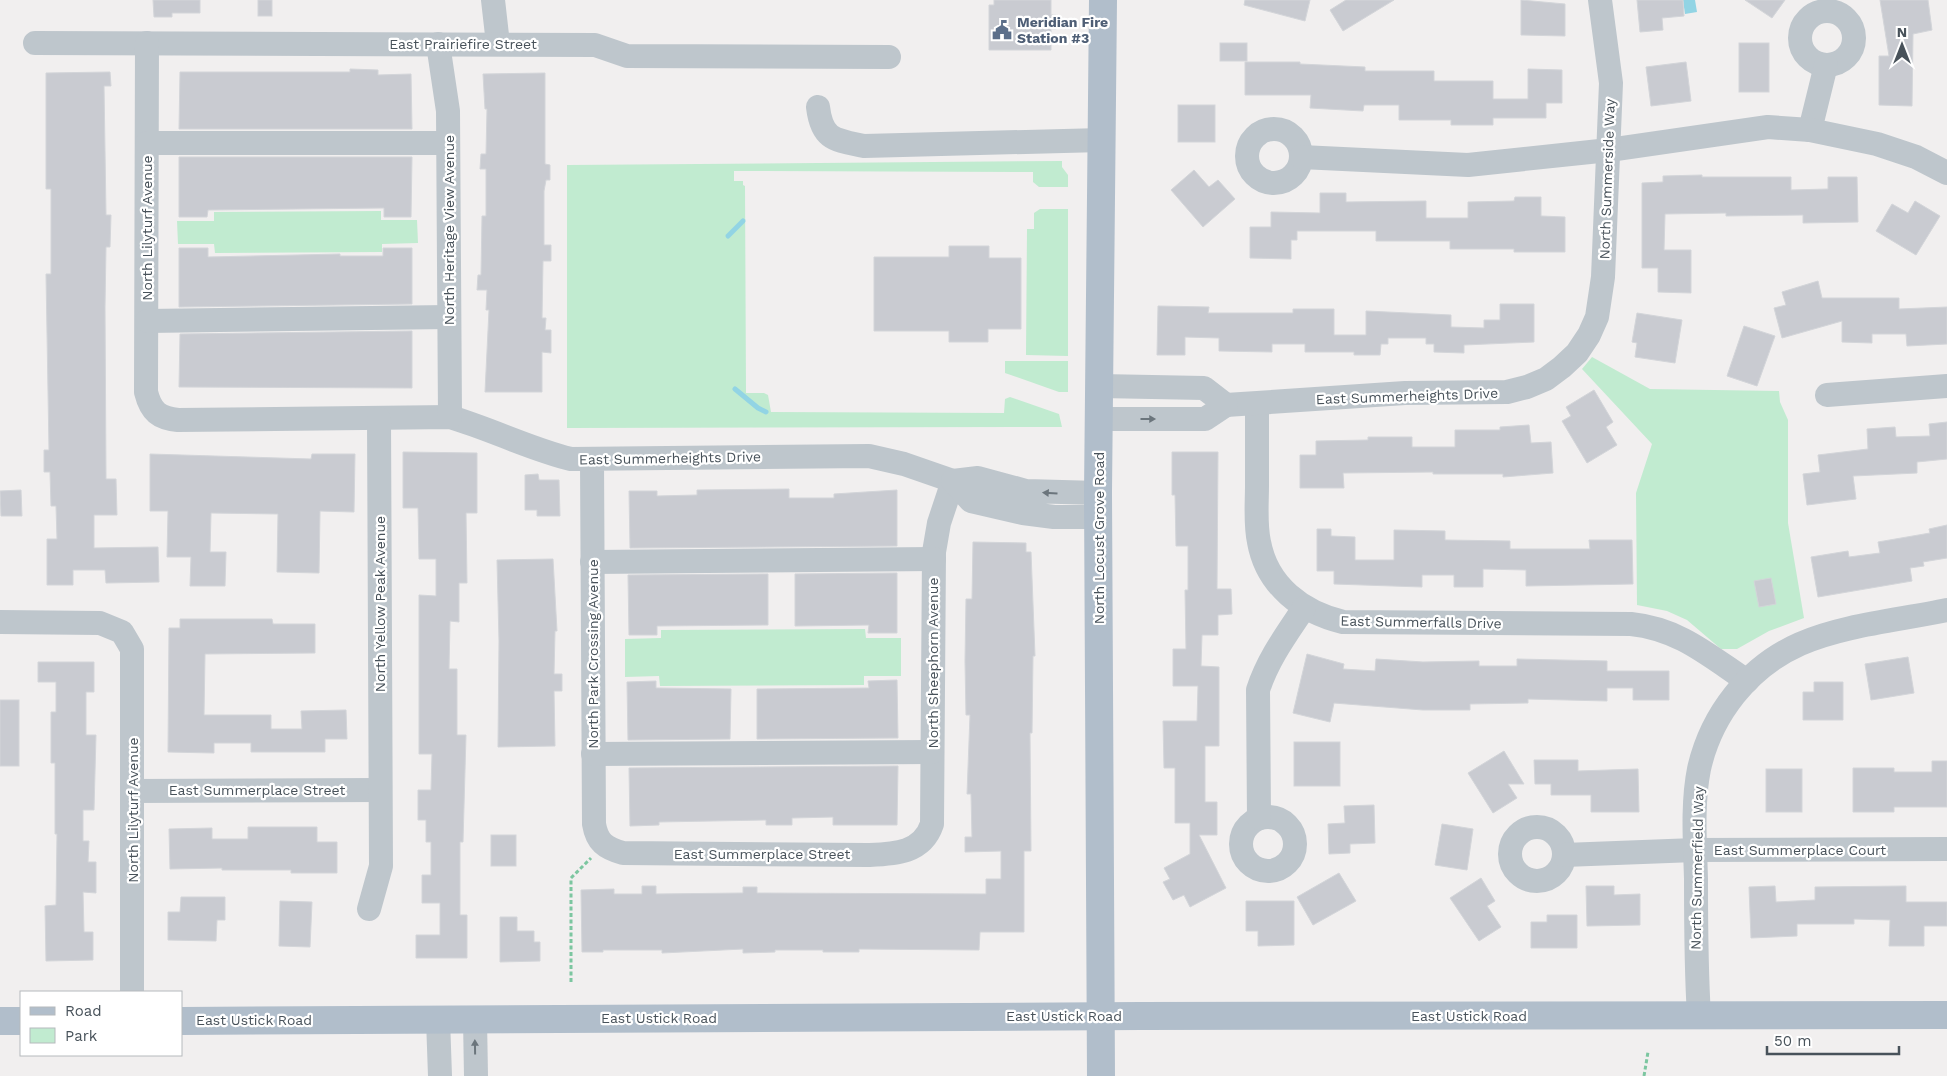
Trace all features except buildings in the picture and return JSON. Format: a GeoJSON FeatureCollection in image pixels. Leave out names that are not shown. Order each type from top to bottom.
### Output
{"type":"FeatureCollection","features":[{"type":"Feature","properties":{"kind":"main road","name":"North Locust Grove Road"},"geometry":{"type":"LineString","coordinates":[[1101,1076],[1098,505],[1103,0]]}},
{"type":"Feature","properties":{"kind":"main road","name":"East Ustick Road"},"geometry":{"type":"LineString","coordinates":[[182,1021],[475,1018],[1947,1015]]}},
{"type":"Feature","properties":{"kind":"main road"},"geometry":{"type":"LineString","coordinates":[[0,1021],[20,1021]]}},
{"type":"Feature","properties":{"kind":"street"},"geometry":{"type":"LineString","coordinates":[[493,0],[498,44]]}},
{"type":"Feature","properties":{"kind":"street","name":"North Summerside Way"},"geometry":{"type":"LineString","coordinates":[[1577,353],[1592,329],[1602,297],[1609,150],[1610,62],[1600,0]]}},
{"type":"Feature","properties":{"kind":"street","name":"East Prairiefire Street"},"geometry":{"type":"LineString","coordinates":[[35,43],[595,45],[626,56],[890,57]]}},
{"type":"Feature","properties":{"kind":"street","name":"North Lilyturf Avenue"},"geometry":{"type":"LineString","coordinates":[[147,43],[146,392],[153,411]]}},
{"type":"Feature","properties":{"kind":"street","name":"North Heritage View Avenue"},"geometry":{"type":"LineString","coordinates":[[438,44],[448,111],[450,417]]}},
{"type":"Feature","properties":{"kind":"street"},"geometry":{"type":"LineString","coordinates":[[1810,130],[1826,65]]}},
{"type":"Feature","properties":{"kind":"street"},"geometry":{"type":"LineString","coordinates":[[818,107],[820,125],[834,139],[864,146],[1102,140]]}},
{"type":"Feature","properties":{"kind":"street"},"geometry":{"type":"LineString","coordinates":[[1302,157],[1468,165],[1609,150],[1748,128],[1775,127],[1810,130],[1897,150],[1947,173]]}},
{"type":"Feature","properties":{"kind":"street"},"geometry":{"type":"LineString","coordinates":[[147,144],[448,144]]}},
{"type":"Feature","properties":{"kind":"street"},"geometry":{"type":"LineString","coordinates":[[147,321],[449,318]]}},
{"type":"Feature","properties":{"kind":"street","name":"East Summerheights Drive"},"geometry":{"type":"LineString","coordinates":[[1226,405],[1405,393],[1507,392],[1527,387],[1546,379],[1577,353]]}},
{"type":"Feature","properties":{"kind":"street"},"geometry":{"type":"LineString","coordinates":[[1099,419],[1205,419],[1226,405],[1204,388],[1100,386]]}},
{"type":"Feature","properties":{"kind":"street"},"geometry":{"type":"LineString","coordinates":[[1827,395],[1947,386]]}},
{"type":"Feature","properties":{"kind":"street","name":"East Summerfalls Drive"},"geometry":{"type":"LineString","coordinates":[[1257,404],[1256,522],[1259,543],[1265,563],[1275,580],[1288,596],[1304,608],[1322,617],[1342,622],[1631,624],[1651,626],[1671,632],[1689,642],[1747,681]]}},
{"type":"Feature","properties":{"kind":"street","name":"East Summerheights Drive"},"geometry":{"type":"LineString","coordinates":[[153,411],[165,418],[178,420],[450,417],[478,425],[554,455],[592,460],[869,456],[904,464],[953,481],[978,478],[1026,491],[1098,505]]}},
{"type":"Feature","properties":{"kind":"street","name":"North Yellow Peak Avenue"},"geometry":{"type":"LineString","coordinates":[[369,909],[381,866],[379,419]]}},
{"type":"Feature","properties":{"kind":"street","name":"North Park Crossing Avenue"},"geometry":{"type":"LineString","coordinates":[[592,460],[594,824],[596,837],[603,846]]}},
{"type":"Feature","properties":{"kind":"street","name":"North Sheephorn Avenue"},"geometry":{"type":"LineString","coordinates":[[919,844],[926,837],[932,824],[934,560],[939,523],[953,481]]}},
{"type":"Feature","properties":{"kind":"street"},"geometry":{"type":"LineString","coordinates":[[592,562],[934,560]]}},
{"type":"Feature","properties":{"kind":"street"},"geometry":{"type":"LineString","coordinates":[[1259,818],[1258,690],[1264,670],[1274,652],[1304,608]]}},
{"type":"Feature","properties":{"kind":"street","name":"North Summerfield Way"},"geometry":{"type":"LineString","coordinates":[[1699,1015],[1696,962],[1696,791],[1704,751],[1721,714],[1747,681],[1780,654],[1818,637],[1947,610]]}},
{"type":"Feature","properties":{"kind":"street","name":"North Lilyturf Avenue"},"geometry":{"type":"LineString","coordinates":[[0,622],[100,623],[122,632],[132,649],[132,991]]}},
{"type":"Feature","properties":{"kind":"street"},"geometry":{"type":"LineString","coordinates":[[593,754],[932,752]]}},
{"type":"Feature","properties":{"kind":"street","name":"East Summerplace Street"},"geometry":{"type":"LineString","coordinates":[[133,791],[380,790]]}},
{"type":"Feature","properties":{"kind":"street","name":"East Summerplace Street"},"geometry":{"type":"LineString","coordinates":[[603,846],[623,853],[866,855],[902,853],[919,844]]}},
{"type":"Feature","properties":{"kind":"street","name":"East Summerplace Court"},"geometry":{"type":"LineString","coordinates":[[1564,855],[1696,850],[1947,850]]}},
{"type":"Feature","properties":{"kind":"street"},"geometry":{"type":"LineString","coordinates":[[475,1018],[476,1076]]}},
{"type":"Feature","properties":{"kind":"street"},"geometry":{"type":"LineString","coordinates":[[438,1019],[440,1076]]}},
{"type":"Feature","properties":{"kind":"path"},"geometry":{"type":"LineString","coordinates":[[572,982],[572,878],[603,846]]}},
{"type":"Feature","properties":{"kind":"path"},"geometry":{"type":"LineString","coordinates":[[1644,1076],[1648,1052]]}},
{"type":"Feature","properties":{"kind":"green space"},"geometry":{"type":"Polygon","coordinates":[[[1062,161],[1062,167],[1068,175],[1068,187],[1039,187],[1033,182],[1033,172],[734,171],[734,181],[743,181],[745,186],[746,393],[764,393],[768,395],[771,412],[1004,413],[1005,399],[1010,397],[1059,414],[1062,427],[567,428],[567,165],[1062,161]]]}},
{"type":"Feature","properties":{"kind":"green space"},"geometry":{"type":"Polygon","coordinates":[[[1040,209],[1068,209],[1068,356],[1026,355],[1027,229],[1034,229],[1034,213],[1040,209]]]}},
{"type":"Feature","properties":{"kind":"green space"},"geometry":{"type":"Polygon","coordinates":[[[381,211],[381,220],[417,220],[418,243],[382,244],[382,252],[215,253],[214,244],[178,244],[177,221],[214,221],[214,212],[381,211]]]}},
{"type":"Feature","properties":{"kind":"green space"},"geometry":{"type":"Polygon","coordinates":[[[1592,357],[1650,389],[1779,391],[1780,402],[1788,420],[1788,523],[1804,618],[1769,631],[1737,649],[1721,649],[1687,620],[1667,611],[1637,605],[1636,493],[1652,444],[1582,369],[1592,357]]]}},
{"type":"Feature","properties":{"kind":"green space"},"geometry":{"type":"Polygon","coordinates":[[[1005,361],[1068,361],[1068,392],[1059,392],[1005,373],[1005,361]]]}},
{"type":"Feature","properties":{"kind":"green space"},"geometry":{"type":"Polygon","coordinates":[[[865,629],[866,638],[901,638],[901,676],[864,676],[864,685],[660,686],[659,676],[625,677],[625,639],[661,638],[661,630],[865,629]]]}},
{"type":"Feature","properties":{"kind":"water"},"geometry":{"type":"Polygon","coordinates":[[[1683,0],[1695,0],[1697,12],[1685,14],[1683,0]]]}},
{"type":"Feature","properties":{"kind":"waterway"},"geometry":{"type":"LineString","coordinates":[[728,236],[743,221]]}},
{"type":"Feature","properties":{"kind":"waterway"},"geometry":{"type":"LineString","coordinates":[[735,389],[758,408],[766,412]]}},
{"type":"Feature","properties":{"kind":"place","name":"Meridian Fire Station #3"},"geometry":{"type":"Point","coordinates":[1002,30]}}]}
